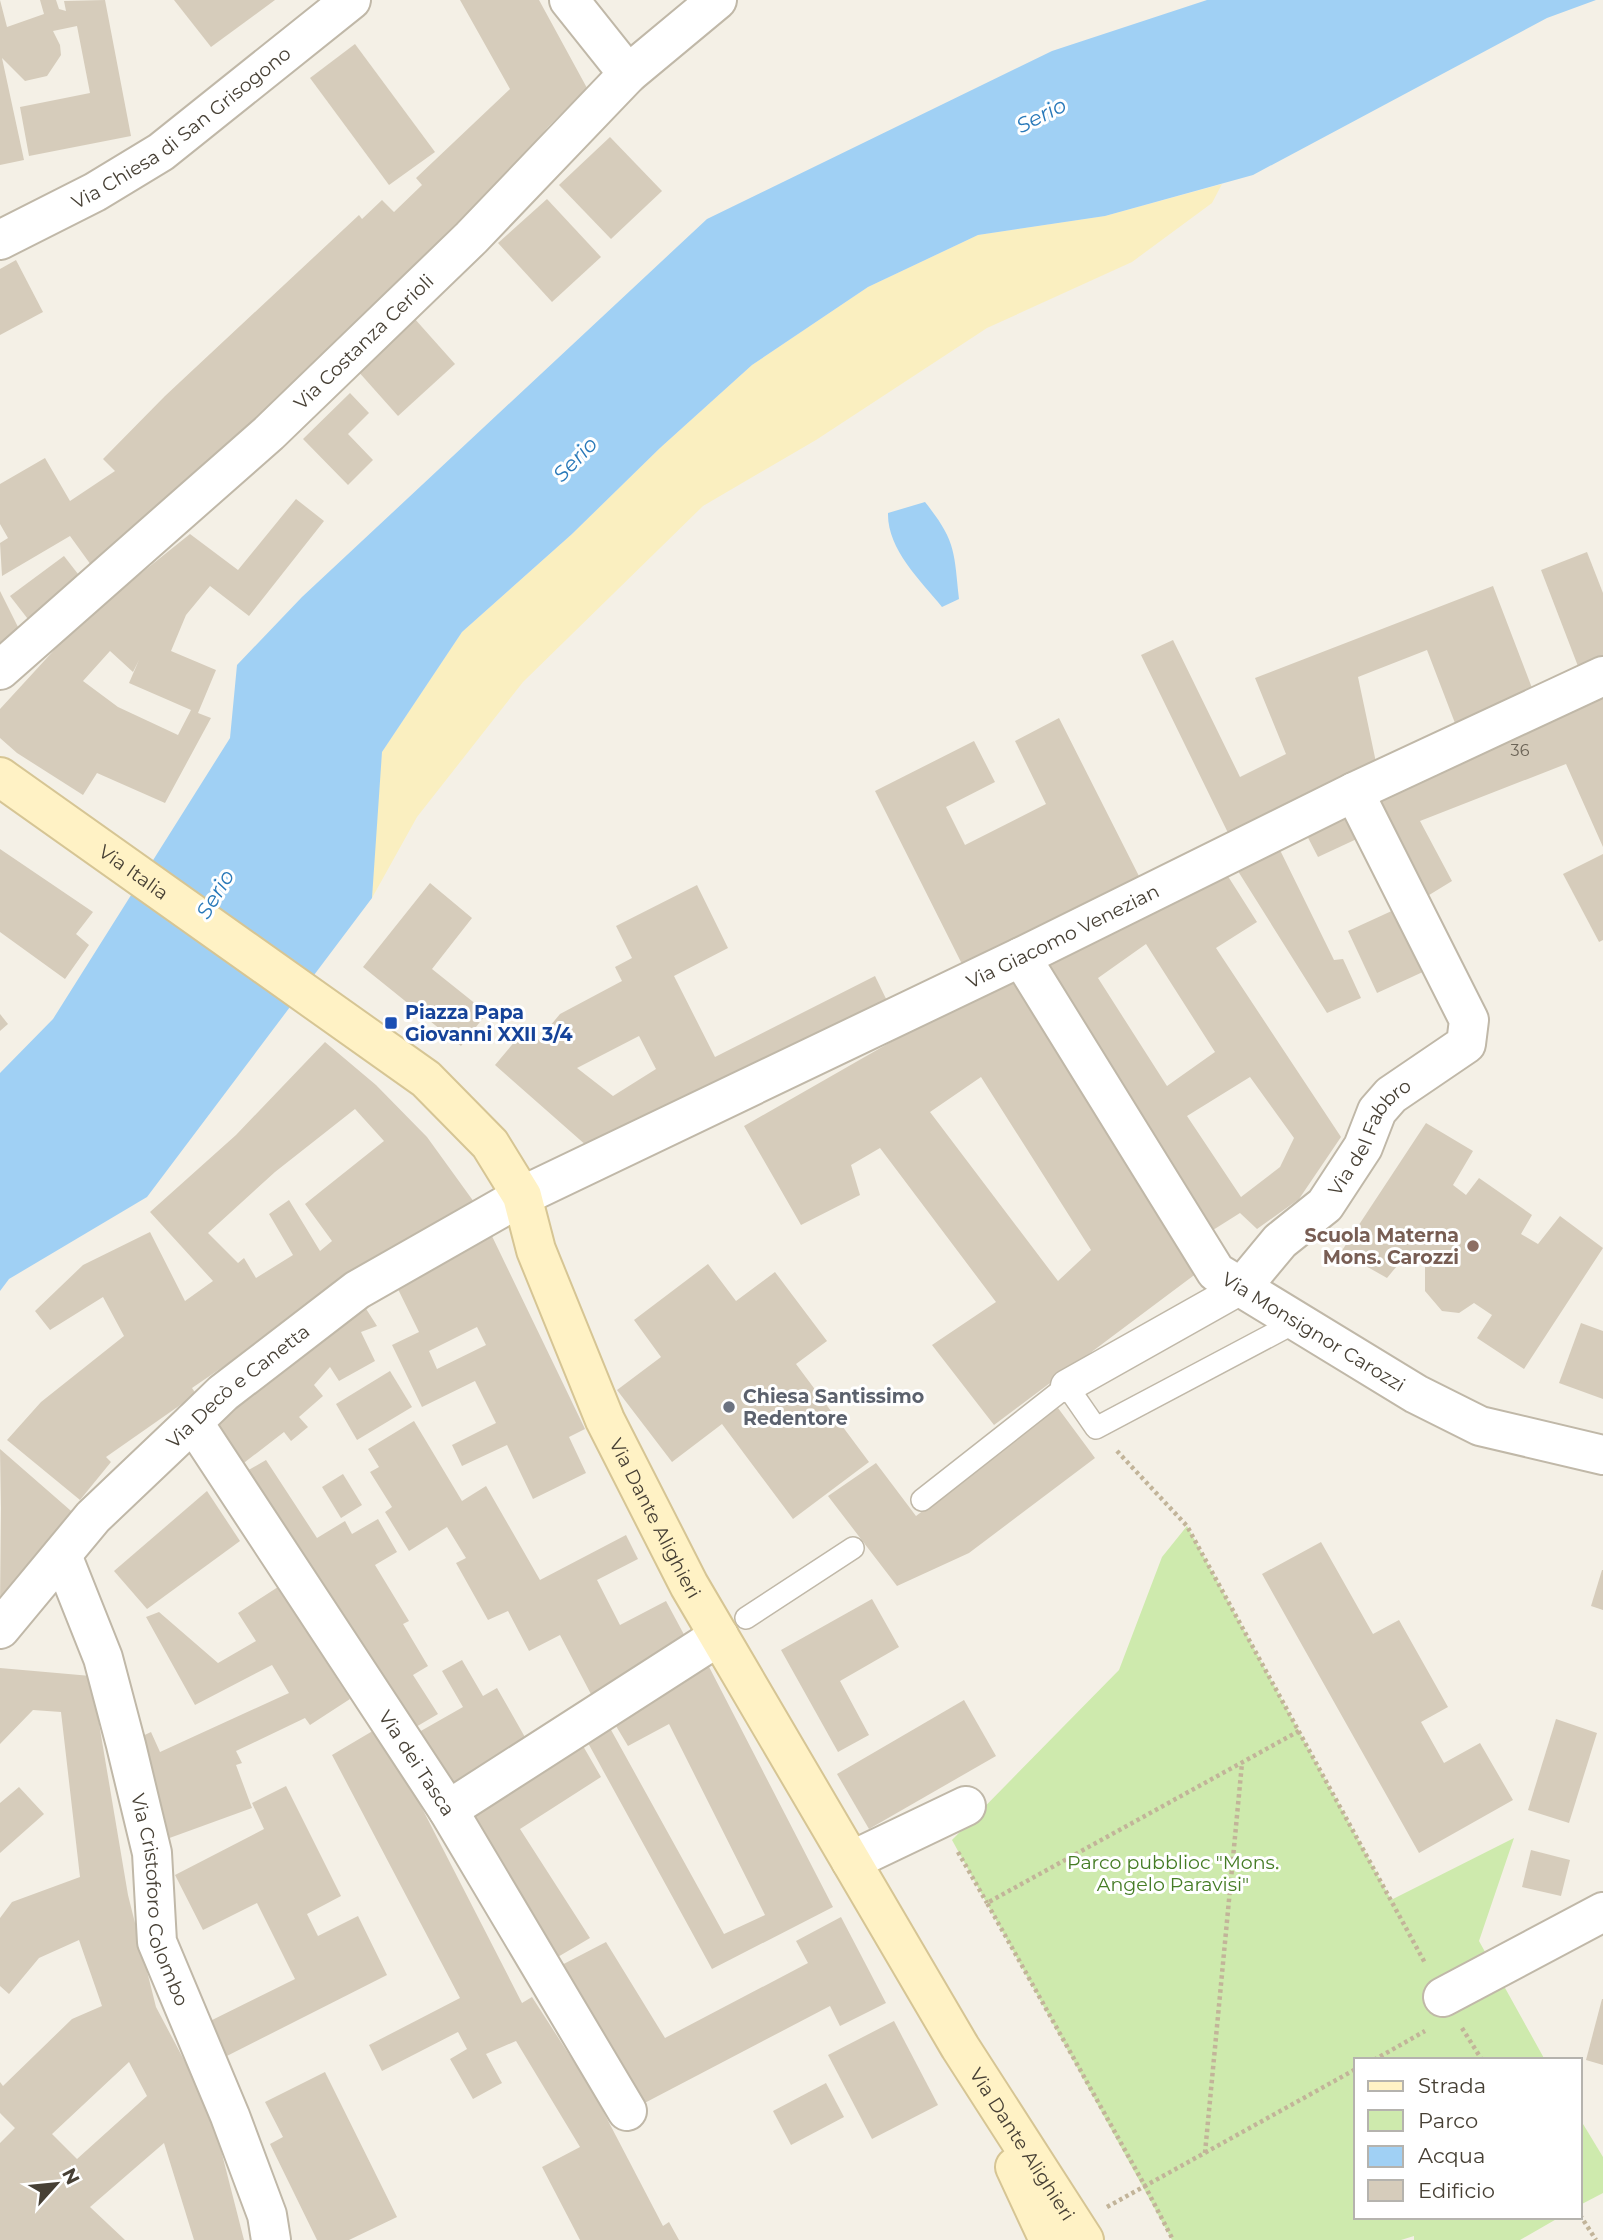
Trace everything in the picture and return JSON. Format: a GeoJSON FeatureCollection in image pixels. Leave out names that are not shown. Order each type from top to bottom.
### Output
{"type":"FeatureCollection","features":[{"type":"Feature","properties":{"kind":"main road","name":"Via Italia"},"geometry":{"type":"LineString","coordinates":[[0,777],[336,1015]]}},
{"type":"Feature","properties":{"kind":"main road","name":"Via Dante Alighieri"},"geometry":{"type":"LineString","coordinates":[[336,1015],[426,1079],[490,1144],[522,1196],[536,1250],[604,1420],[689,1585],[733,1627],[851,1861],[960,2047],[1084,2240]]}},
{"type":"Feature","properties":{"kind":"main road","name":"Via Dante Alighieri"},"geometry":{"type":"LineString","coordinates":[[960,2047],[1049,2240]]}},
{"type":"Feature","properties":{"kind":"street","name":"Via Chiesa di San Grisogono"},"geometry":{"type":"LineString","coordinates":[[0,240],[95,192],[161,152],[351,0]]}},
{"type":"Feature","properties":{"kind":"street"},"geometry":{"type":"LineString","coordinates":[[569,0],[628,74]]}},
{"type":"Feature","properties":{"kind":"street","name":"Via Costanza Cerioli"},"geometry":{"type":"LineString","coordinates":[[0,670],[269,433],[471,238],[628,74],[717,0]]}},
{"type":"Feature","properties":{"kind":"street","name":"Via Giacomo Venezian"},"geometry":{"type":"LineString","coordinates":[[522,1196],[1021,957],[1354,792],[1603,676]]}},
{"type":"Feature","properties":{"kind":"street","name":"Via del Fabbro"},"geometry":{"type":"LineString","coordinates":[[1067,1387],[1241,1288],[1280,1241],[1325,1205],[1363,1147],[1377,1111],[1391,1095],[1466,1044],[1469,1020],[1354,792]]}},
{"type":"Feature","properties":{"kind":"street","name":"Via Monsignor Carozzi"},"geometry":{"type":"LineString","coordinates":[[1021,957],[1216,1272],[1416,1394],[1480,1426],[1603,1455]]}},
{"type":"Feature","properties":{"kind":"street","name":"Via Decò e Canetta"},"geometry":{"type":"LineString","coordinates":[[0,1629],[93,1517],[223,1393],[357,1290],[522,1196]]}},
{"type":"Feature","properties":{"kind":"street","name":"Via dei Tasca"},"geometry":{"type":"LineString","coordinates":[[193,1422],[448,1810],[627,2111]]}},
{"type":"Feature","properties":{"kind":"street","name":"Via Cristoforo Colombo"},"geometry":{"type":"LineString","coordinates":[[62,1555],[103,1658],[126,1745],[152,1853],[157,1941],[230,2116],[267,2215],[271,2240]]}},
{"type":"Feature","properties":{"kind":"street"},"geometry":{"type":"LineString","coordinates":[[448,1810],[733,1627]]}},
{"type":"Feature","properties":{"kind":"street"},"geometry":{"type":"LineString","coordinates":[[851,1861],[953,1812]]}},
{"type":"Feature","properties":{"kind":"street"},"geometry":{"type":"LineString","coordinates":[[1449,2006],[1603,1912]]}},
{"type":"Feature","properties":{"kind":"lane"},"geometry":{"type":"LineString","coordinates":[[1067,1387],[1096,1428],[1296,1322]]}},
{"type":"Feature","properties":{"kind":"lane","name":"Via del Fabbro"},"geometry":{"type":"LineString","coordinates":[[922,1500],[1067,1387]]}},
{"type":"Feature","properties":{"kind":"lane"},"geometry":{"type":"LineString","coordinates":[[733,1627],[853,1548]]}},
{"type":"Feature","properties":{"kind":"path"},"geometry":{"type":"LineString","coordinates":[[1096,1428],[1187,1526],[1449,2006],[1481,2058]]}},
{"type":"Feature","properties":{"kind":"path"},"geometry":{"type":"LineString","coordinates":[[987,1903],[1299,1731]]}},
{"type":"Feature","properties":{"kind":"path"},"geometry":{"type":"LineString","coordinates":[[1205,2153],[1242,1762]]}},
{"type":"Feature","properties":{"kind":"path"},"geometry":{"type":"LineString","coordinates":[[953,1812],[987,1903],[1173,2240]]}},
{"type":"Feature","properties":{"kind":"path"},"geometry":{"type":"LineString","coordinates":[[1377,2058],[1449,2006]]}},
{"type":"Feature","properties":{"kind":"path"},"geometry":{"type":"LineString","coordinates":[[1106,2207],[1354,2070]]}},
{"type":"Feature","properties":{"kind":"path"},"geometry":{"type":"LineString","coordinates":[[1582,2218],[1596,2240]]}},
{"type":"Feature","properties":{"kind":"green space","name":"Parco pubblioc \"Mons. Angelo Paravisi\""},"geometry":{"type":"Polygon","coordinates":[[[1187,1526],[1391,1900],[1514,1838],[1479,1941],[1544,2058],[1354,2058],[1354,2219],[1557,2219],[1520,2240],[1414,2240],[1414,2236],[1401,2240],[1172,2240],[952,1840],[1119,1670],[1162,1557],[1187,1526]]]}},
{"type":"Feature","properties":{"kind":"green space"},"geometry":{"type":"Polygon","coordinates":[[[1582,2122],[1603,2157],[1603,2193],[1582,2204],[1582,2122]]]}},
{"type":"Feature","properties":{"kind":"sand"},"geometry":{"type":"Polygon","coordinates":[[[1222,184],[1212,203],[1132,262],[987,328],[816,440],[703,506],[523,682],[417,817],[372,898],[374,826],[382,752],[462,632],[572,534],[660,448],[752,365],[868,287],[978,235],[1105,216],[1222,184]]]}},
{"type":"Feature","properties":{"kind":"water","name":"Serio"},"geometry":{"type":"Polygon","coordinates":[[[1207,0],[1596,0],[1547,18],[1253,175],[1105,216],[978,235],[868,287],[752,365],[660,448],[572,534],[462,632],[382,752],[372,898],[147,1197],[9,1279],[0,1291],[0,1073],[53,1019],[230,738],[237,665],[302,597],[707,219],[1052,51],[1207,0]]]}},
{"type":"Feature","properties":{"kind":"water"},"geometry":{"type":"Polygon","coordinates":[[[925,502],[943,527],[954,557],[959,599],[942,607],[906,563],[889,526],[888,513],[925,502]]]}},
{"type":"Feature","properties":{"kind":"building"},"geometry":{"type":"Polygon","coordinates":[[[0,0],[7,27],[44,14],[40,0],[56,0],[59,9],[66,11],[64,1],[105,0],[131,136],[29,156],[20,107],[90,93],[77,26],[53,31],[60,45],[61,55],[47,76],[25,81],[2,58],[24,160],[0,165],[0,0]]]}},
{"type":"Feature","properties":{"kind":"building"},"geometry":{"type":"Polygon","coordinates":[[[174,0],[275,0],[211,47],[174,0]]]}},
{"type":"Feature","properties":{"kind":"building"},"geometry":{"type":"Polygon","coordinates":[[[460,0],[539,0],[587,88],[548,127],[462,228],[220,455],[91,565],[70,536],[2,576],[0,543],[8,538],[0,524],[0,484],[45,458],[70,501],[115,471],[103,459],[165,396],[359,215],[362,219],[382,200],[394,212],[422,185],[416,178],[510,89],[460,0]]]}},
{"type":"Feature","properties":{"kind":"building"},"geometry":{"type":"Polygon","coordinates":[[[355,44],[435,152],[389,185],[310,78],[355,44]]]}},
{"type":"Feature","properties":{"kind":"building"},"geometry":{"type":"Polygon","coordinates":[[[610,137],[662,191],[611,239],[559,185],[610,137]]]}},
{"type":"Feature","properties":{"kind":"building"},"geometry":{"type":"Polygon","coordinates":[[[547,199],[601,257],[552,302],[498,243],[547,199]]]}},
{"type":"Feature","properties":{"kind":"building"},"geometry":{"type":"Polygon","coordinates":[[[16,260],[43,312],[0,335],[0,269],[16,260]]]}},
{"type":"Feature","properties":{"kind":"building"},"geometry":{"type":"Polygon","coordinates":[[[414,318],[455,364],[398,416],[357,370],[414,318]]]}},
{"type":"Feature","properties":{"kind":"building"},"geometry":{"type":"Polygon","coordinates":[[[350,393],[369,413],[348,434],[373,460],[348,485],[303,439],[350,393]]]}},
{"type":"Feature","properties":{"kind":"building"},"geometry":{"type":"Polygon","coordinates":[[[296,499],[324,521],[249,616],[210,586],[186,615],[171,651],[216,670],[198,713],[211,718],[165,803],[97,773],[83,795],[17,753],[0,738],[0,709],[79,623],[190,534],[238,570],[296,499]],[[110,651],[83,681],[118,707],[178,735],[191,710],[129,683],[139,660],[133,672],[110,651]]]}},
{"type":"Feature","properties":{"kind":"building"},"geometry":{"type":"Polygon","coordinates":[[[1587,552],[1603,593],[1603,666],[1581,674],[1541,570],[1587,552]]]}},
{"type":"Feature","properties":{"kind":"building"},"geometry":{"type":"Polygon","coordinates":[[[64,556],[85,583],[31,623],[10,596],[64,556]]]}},
{"type":"Feature","properties":{"kind":"building"},"geometry":{"type":"Polygon","coordinates":[[[1493,586],[1537,701],[1458,731],[1427,650],[1358,677],[1377,767],[1231,839],[1141,655],[1173,640],[1240,777],[1286,754],[1255,678],[1493,586]]]}},
{"type":"Feature","properties":{"kind":"building"},"geometry":{"type":"Polygon","coordinates":[[[0,591],[19,629],[0,643],[0,591]]]}},
{"type":"Feature","properties":{"kind":"building"},"geometry":{"type":"Polygon","coordinates":[[[1603,692],[1603,847],[1566,764],[1420,821],[1452,881],[1421,900],[1368,797],[1603,692]]]}},
{"type":"Feature","properties":{"kind":"building"},"geometry":{"type":"Polygon","coordinates":[[[1059,718],[1143,884],[967,974],[875,791],[974,741],[995,782],[946,807],[965,845],[1046,804],[1015,741],[1059,718]]]}},
{"type":"Feature","properties":{"kind":"building"},"geometry":{"type":"Polygon","coordinates":[[[1346,808],[1361,837],[1318,857],[1305,832],[1346,808]]]}},
{"type":"Feature","properties":{"kind":"building"},"geometry":{"type":"Polygon","coordinates":[[[1278,846],[1334,960],[1343,959],[1361,998],[1327,1013],[1236,868],[1278,846]]]}},
{"type":"Feature","properties":{"kind":"building"},"geometry":{"type":"Polygon","coordinates":[[[0,849],[93,912],[76,934],[89,945],[65,979],[0,932],[0,849]]]}},
{"type":"Feature","properties":{"kind":"building"},"geometry":{"type":"Polygon","coordinates":[[[1603,854],[1603,940],[1599,942],[1563,874],[1603,854]]]}},
{"type":"Feature","properties":{"kind":"building"},"geometry":{"type":"Polygon","coordinates":[[[1224,870],[1257,922],[1216,948],[1341,1137],[1299,1199],[1257,1229],[1240,1213],[1213,1230],[1038,965],[1224,870]],[[1146,944],[1098,978],[1167,1086],[1215,1052],[1146,944]],[[1250,1077],[1187,1116],[1241,1197],[1280,1167],[1294,1138],[1250,1077]]]}},
{"type":"Feature","properties":{"kind":"building"},"geometry":{"type":"Polygon","coordinates":[[[430,883],[472,918],[432,969],[487,1013],[461,1046],[363,967],[430,883]]]}},
{"type":"Feature","properties":{"kind":"building"},"geometry":{"type":"Polygon","coordinates":[[[697,885],[728,948],[674,976],[715,1057],[875,976],[890,1007],[596,1154],[495,1065],[522,1033],[535,1044],[560,1014],[622,981],[615,967],[632,958],[616,926],[697,885]],[[639,1036],[577,1068],[613,1096],[656,1069],[639,1036]]]}},
{"type":"Feature","properties":{"kind":"building"},"geometry":{"type":"Polygon","coordinates":[[[1396,909],[1425,971],[1377,993],[1348,931],[1396,909]]]}},
{"type":"Feature","properties":{"kind":"building"},"geometry":{"type":"Polygon","coordinates":[[[1008,975],[1197,1273],[994,1425],[932,1345],[996,1302],[880,1148],[851,1165],[860,1195],[801,1225],[744,1126],[1008,975]],[[981,1077],[930,1112],[1058,1281],[1091,1250],[981,1077]]]}},
{"type":"Feature","properties":{"kind":"building"},"geometry":{"type":"Polygon","coordinates":[[[0,1014],[8,1024],[0,1031],[0,1014]]]}},
{"type":"Feature","properties":{"kind":"building"},"geometry":{"type":"Polygon","coordinates":[[[325,1042],[376,1085],[427,1137],[474,1202],[338,1288],[192,1388],[196,1394],[106,1457],[111,1462],[80,1500],[7,1440],[41,1402],[124,1336],[103,1297],[50,1330],[35,1311],[83,1265],[150,1232],[185,1301],[213,1281],[150,1212],[236,1135],[325,1042]],[[355,1109],[275,1172],[208,1233],[238,1263],[244,1258],[256,1278],[293,1255],[269,1214],[289,1200],[320,1251],[332,1241],[305,1204],[384,1141],[355,1109]]]}},
{"type":"Feature","properties":{"kind":"building","name":"Scuola Materna Mons. Carozzi"},"geometry":{"type":"Polygon","coordinates":[[[1426,1123],[1473,1151],[1453,1185],[1466,1195],[1479,1178],[1532,1215],[1521,1234],[1538,1244],[1560,1216],[1603,1248],[1524,1369],[1477,1338],[1492,1315],[1474,1303],[1459,1313],[1442,1311],[1425,1291],[1425,1267],[1406,1255],[1387,1278],[1341,1252],[1426,1123]]]}},
{"type":"Feature","properties":{"kind":"building"},"geometry":{"type":"Polygon","coordinates":[[[490,1232],[585,1429],[569,1437],[586,1473],[533,1499],[507,1445],[462,1466],[452,1445],[496,1423],[475,1381],[422,1407],[392,1345],[419,1332],[393,1279],[490,1232]],[[477,1327],[429,1351],[437,1369],[486,1345],[477,1327]]]}},
{"type":"Feature","properties":{"kind":"building","name":"Chiesa Santissimo Redentore"},"geometry":{"type":"Polygon","coordinates":[[[708,1264],[736,1301],[775,1272],[827,1341],[796,1364],[869,1462],[793,1519],[722,1424],[672,1462],[617,1390],[661,1357],[634,1320],[708,1264]]]}},
{"type":"Feature","properties":{"kind":"building"},"geometry":{"type":"Polygon","coordinates":[[[363,1304],[377,1326],[361,1332],[375,1361],[339,1381],[330,1367],[314,1385],[323,1396],[299,1417],[308,1427],[291,1441],[284,1432],[236,1469],[211,1430],[252,1392],[363,1304]]]}},
{"type":"Feature","properties":{"kind":"building"},"geometry":{"type":"Polygon","coordinates":[[[1581,1323],[1603,1331],[1603,1399],[1559,1383],[1581,1323]]]}},
{"type":"Feature","properties":{"kind":"building"},"geometry":{"type":"Polygon","coordinates":[[[390,1371],[412,1407],[357,1440],[336,1404],[390,1371]]]}},
{"type":"Feature","properties":{"kind":"building"},"geometry":{"type":"Polygon","coordinates":[[[1058,1408],[1095,1458],[969,1553],[897,1586],[828,1496],[876,1463],[916,1516],[1058,1408]]]}},
{"type":"Feature","properties":{"kind":"building"},"geometry":{"type":"Polygon","coordinates":[[[414,1421],[462,1501],[486,1486],[540,1580],[626,1535],[638,1559],[597,1580],[620,1625],[666,1601],[688,1642],[593,1698],[560,1635],[529,1651],[508,1611],[488,1620],[456,1563],[466,1558],[447,1527],[409,1551],[385,1512],[392,1507],[370,1472],[379,1467],[368,1449],[414,1421]]]}},
{"type":"Feature","properties":{"kind":"building"},"geometry":{"type":"Polygon","coordinates":[[[0,1449],[78,1517],[0,1606],[1,1508],[0,1449]]]}},
{"type":"Feature","properties":{"kind":"building"},"geometry":{"type":"Polygon","coordinates":[[[266,1460],[317,1538],[345,1521],[352,1534],[378,1519],[397,1552],[375,1565],[409,1621],[403,1624],[428,1666],[413,1675],[438,1714],[409,1731],[240,1475],[266,1460]]]}},
{"type":"Feature","properties":{"kind":"building"},"geometry":{"type":"Polygon","coordinates":[[[343,1474],[362,1505],[341,1518],[322,1487],[343,1474]]]}},
{"type":"Feature","properties":{"kind":"building"},"geometry":{"type":"Polygon","coordinates":[[[207,1491],[240,1541],[147,1609],[114,1571],[207,1491]]]}},
{"type":"Feature","properties":{"kind":"building"},"geometry":{"type":"Polygon","coordinates":[[[1321,1542],[1373,1634],[1399,1620],[1448,1707],[1421,1722],[1444,1763],[1480,1743],[1513,1800],[1419,1853],[1262,1574],[1321,1542]]]}},
{"type":"Feature","properties":{"kind":"building"},"geometry":{"type":"Polygon","coordinates":[[[1603,1570],[1603,1610],[1591,1606],[1603,1570]]]}},
{"type":"Feature","properties":{"kind":"building"},"geometry":{"type":"Polygon","coordinates":[[[278,1587],[350,1699],[310,1725],[305,1718],[236,1751],[242,1763],[236,1765],[252,1808],[164,1840],[134,1740],[151,1732],[160,1752],[289,1693],[272,1665],[195,1705],[146,1617],[159,1612],[218,1663],[256,1641],[238,1613],[278,1587]]]}},
{"type":"Feature","properties":{"kind":"building"},"geometry":{"type":"Polygon","coordinates":[[[872,1599],[899,1647],[840,1681],[869,1735],[838,1752],[781,1650],[872,1599]]]}},
{"type":"Feature","properties":{"kind":"building"},"geometry":{"type":"Polygon","coordinates":[[[462,1660],[483,1696],[497,1688],[530,1746],[464,1785],[448,1781],[412,1736],[463,1707],[442,1671],[462,1660]]]}},
{"type":"Feature","properties":{"kind":"building"},"geometry":{"type":"Polygon","coordinates":[[[706,1661],[833,1907],[712,1969],[582,1732],[605,1719],[724,1934],[765,1915],[669,1724],[628,1746],[610,1716],[706,1661]]]}},
{"type":"Feature","properties":{"kind":"building"},"geometry":{"type":"Polygon","coordinates":[[[0,1668],[91,1676],[128,1895],[156,2007],[211,2111],[244,2240],[194,2240],[164,2143],[90,2207],[125,2240],[0,2240],[0,2143],[15,2128],[0,2113],[0,2082],[3,2086],[72,2019],[102,2006],[79,1940],[39,1958],[9,1994],[0,1986],[0,1918],[12,1902],[80,1877],[61,1712],[33,1710],[0,1744],[0,1668]],[[129,2062],[52,2134],[77,2159],[147,2096],[129,2062]]]}},
{"type":"Feature","properties":{"kind":"building"},"geometry":{"type":"Polygon","coordinates":[[[964,1700],[996,1756],[869,1829],[837,1774],[964,1700]]]}},
{"type":"Feature","properties":{"kind":"building"},"geometry":{"type":"Polygon","coordinates":[[[1556,1719],[1597,1733],[1569,1823],[1528,1810],[1556,1719]]]}},
{"type":"Feature","properties":{"kind":"building"},"geometry":{"type":"Polygon","coordinates":[[[376,1729],[406,1777],[522,2003],[532,1997],[592,2090],[663,2226],[669,2222],[679,2240],[580,2240],[542,2167],[580,2147],[516,2041],[486,2054],[502,2083],[473,2099],[450,2059],[467,2049],[458,2032],[382,2071],[369,2045],[460,1998],[332,1755],[376,1729]]]}},
{"type":"Feature","properties":{"kind":"building"},"geometry":{"type":"Polygon","coordinates":[[[579,1739],[601,1777],[520,1829],[590,1938],[551,1961],[460,1814],[579,1739]]]}},
{"type":"Feature","properties":{"kind":"building"},"geometry":{"type":"Polygon","coordinates":[[[286,1786],[341,1896],[307,1914],[318,1936],[358,1916],[387,1975],[217,2061],[200,2026],[295,1979],[257,1903],[203,1930],[175,1875],[264,1829],[252,1803],[286,1786]]]}},
{"type":"Feature","properties":{"kind":"building"},"geometry":{"type":"Polygon","coordinates":[[[19,1787],[44,1814],[0,1853],[0,1803],[19,1787]]]}},
{"type":"Feature","properties":{"kind":"building"},"geometry":{"type":"Polygon","coordinates":[[[1531,1850],[1570,1860],[1561,1896],[1522,1887],[1531,1850]]]}},
{"type":"Feature","properties":{"kind":"building"},"geometry":{"type":"Polygon","coordinates":[[[841,1917],[886,2003],[840,2026],[830,2006],[635,2108],[554,1969],[606,1942],[665,2038],[808,1963],[796,1941],[841,1917]]]}},
{"type":"Feature","properties":{"kind":"building"},"geometry":{"type":"Polygon","coordinates":[[[1603,1999],[1603,2065],[1586,2060],[1603,1999]]]}},
{"type":"Feature","properties":{"kind":"building"},"geometry":{"type":"Polygon","coordinates":[[[894,2021],[938,2105],[872,2139],[828,2055],[894,2021]]]}},
{"type":"Feature","properties":{"kind":"building"},"geometry":{"type":"Polygon","coordinates":[[[325,2072],[397,2217],[349,2240],[317,2240],[270,2144],[283,2137],[265,2102],[325,2072]]]}},
{"type":"Feature","properties":{"kind":"building"},"geometry":{"type":"Polygon","coordinates":[[[826,2083],[844,2117],[791,2145],[773,2111],[826,2083]]]}},
{"type":"Feature","properties":{"kind":"place","name":"Piazza Papa Giovanni XXII 3/4"},"geometry":{"type":"Point","coordinates":[391,1023]}},
{"type":"Feature","properties":{"kind":"place","name":"Scuola Materna Mons. Carozzi"},"geometry":{"type":"Point","coordinates":[1473,1246]}},
{"type":"Feature","properties":{"kind":"place","name":"Chiesa Santissimo Redentore"},"geometry":{"type":"Point","coordinates":[729,1407]}}]}
